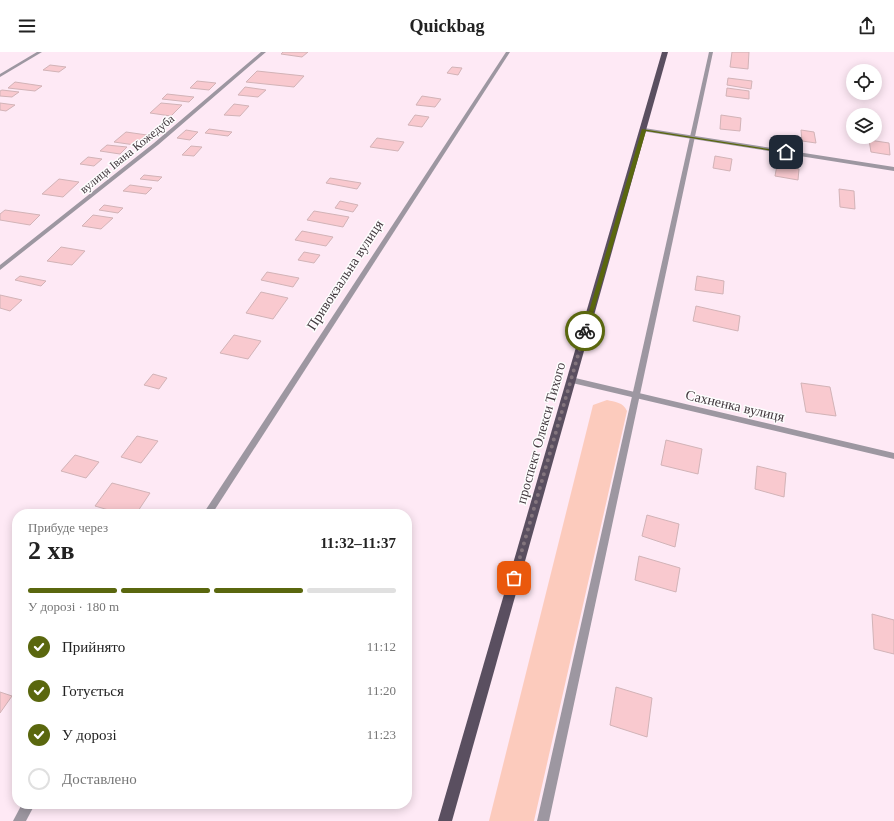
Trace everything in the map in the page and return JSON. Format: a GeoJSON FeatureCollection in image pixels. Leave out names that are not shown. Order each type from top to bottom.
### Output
{"type":"FeatureCollection","features":[{"type":"Feature","properties":{"kind":"main road","name":"проспект Олекси Тихого"},"geometry":{"type":"LineString","coordinates":[[445,821],[644,130],[665,52]]}},
{"type":"Feature","properties":{"kind":"street"},"geometry":{"type":"LineString","coordinates":[[0,76],[40,52]]}},
{"type":"Feature","properties":{"kind":"street","name":"вулиця Івана Кожедуба"},"geometry":{"type":"LineString","coordinates":[[0,268],[156,144],[264,52]]}},
{"type":"Feature","properties":{"kind":"street","name":"Привокзальна вулиця"},"geometry":{"type":"LineString","coordinates":[[210,509],[508,52]]}},
{"type":"Feature","properties":{"kind":"street"},"geometry":{"type":"LineString","coordinates":[[543,821],[711,52]]}},
{"type":"Feature","properties":{"kind":"street"},"geometry":{"type":"LineString","coordinates":[[644,130],[894,169]]}},
{"type":"Feature","properties":{"kind":"street","name":"Сахненка вулиця"},"geometry":{"type":"LineString","coordinates":[[571,380],[894,456]]}},
{"type":"Feature","properties":{"kind":"street"},"geometry":{"type":"LineString","coordinates":[[18,821],[26,809]]}},
{"type":"Feature","properties":{"kind":"shaded area"},"geometry":{"type":"Polygon","coordinates":[[[607,400],[621,404],[627,411],[534,821],[489,821],[593,405],[607,400]]]}},
{"type":"Feature","properties":{"kind":"building"},"geometry":{"type":"Polygon","coordinates":[[[283,52],[308,52],[302,57],[281,54],[283,52]]]}},
{"type":"Feature","properties":{"kind":"building"},"geometry":{"type":"Polygon","coordinates":[[[732,52],[749,52],[748,69],[730,67],[732,52]]]}},
{"type":"Feature","properties":{"kind":"building"},"geometry":{"type":"Polygon","coordinates":[[[50,65],[66,67],[59,72],[43,70],[50,65]]]}},
{"type":"Feature","properties":{"kind":"building"},"geometry":{"type":"Polygon","coordinates":[[[452,67],[462,68],[458,75],[447,73],[452,67]]]}},
{"type":"Feature","properties":{"kind":"building"},"geometry":{"type":"Polygon","coordinates":[[[257,71],[304,76],[294,87],[246,82],[257,71]]]}},
{"type":"Feature","properties":{"kind":"building"},"geometry":{"type":"Polygon","coordinates":[[[728,78],[752,81],[751,89],[727,85],[728,78]]]}},
{"type":"Feature","properties":{"kind":"building"},"geometry":{"type":"Polygon","coordinates":[[[197,81],[216,83],[209,90],[190,88],[197,81]]]}},
{"type":"Feature","properties":{"kind":"building"},"geometry":{"type":"Polygon","coordinates":[[[15,82],[42,86],[35,91],[8,88],[15,82]]]}},
{"type":"Feature","properties":{"kind":"building"},"geometry":{"type":"Polygon","coordinates":[[[245,87],[266,90],[258,97],[238,95],[245,87]]]}},
{"type":"Feature","properties":{"kind":"building"},"geometry":{"type":"Polygon","coordinates":[[[727,88],[749,91],[749,99],[726,96],[727,88]]]}},
{"type":"Feature","properties":{"kind":"building"},"geometry":{"type":"Polygon","coordinates":[[[0,91],[19,92],[12,97],[0,96],[0,91]]]}},
{"type":"Feature","properties":{"kind":"building"},"geometry":{"type":"Polygon","coordinates":[[[167,94],[194,97],[189,102],[162,99],[167,94]]]}},
{"type":"Feature","properties":{"kind":"building"},"geometry":{"type":"Polygon","coordinates":[[[422,96],[441,99],[435,107],[416,105],[422,96]]]}},
{"type":"Feature","properties":{"kind":"building"},"geometry":{"type":"Polygon","coordinates":[[[0,103],[15,105],[6,111],[0,110],[0,103]]]}},
{"type":"Feature","properties":{"kind":"building"},"geometry":{"type":"Polygon","coordinates":[[[161,103],[182,105],[171,116],[150,113],[161,103]]]}},
{"type":"Feature","properties":{"kind":"building"},"geometry":{"type":"Polygon","coordinates":[[[234,104],[249,106],[240,116],[224,115],[234,104]]]}},
{"type":"Feature","properties":{"kind":"building"},"geometry":{"type":"Polygon","coordinates":[[[415,115],[429,117],[422,127],[408,125],[415,115]]]}},
{"type":"Feature","properties":{"kind":"building"},"geometry":{"type":"Polygon","coordinates":[[[721,115],[741,118],[740,131],[720,129],[721,115]]]}},
{"type":"Feature","properties":{"kind":"building"},"geometry":{"type":"Polygon","coordinates":[[[209,129],[232,132],[228,136],[205,133],[209,129]]]}},
{"type":"Feature","properties":{"kind":"building"},"geometry":{"type":"Polygon","coordinates":[[[186,130],[198,132],[190,140],[177,138],[186,130]]]}},
{"type":"Feature","properties":{"kind":"building"},"geometry":{"type":"Polygon","coordinates":[[[801,130],[814,132],[816,143],[802,141],[801,130]]]}},
{"type":"Feature","properties":{"kind":"building"},"geometry":{"type":"Polygon","coordinates":[[[126,132],[147,135],[135,145],[114,142],[126,132]]]}},
{"type":"Feature","properties":{"kind":"building"},"geometry":{"type":"Polygon","coordinates":[[[377,138],[404,142],[398,151],[370,147],[377,138]]]}},
{"type":"Feature","properties":{"kind":"building"},"geometry":{"type":"Polygon","coordinates":[[[882,142],[889,143],[890,155],[871,152],[870,144],[882,144],[882,142]]]}},
{"type":"Feature","properties":{"kind":"building"},"geometry":{"type":"Polygon","coordinates":[[[107,145],[127,147],[120,154],[100,151],[107,145]]]}},
{"type":"Feature","properties":{"kind":"building"},"geometry":{"type":"Polygon","coordinates":[[[191,146],[202,147],[194,156],[182,155],[191,146]]]}},
{"type":"Feature","properties":{"kind":"building"},"geometry":{"type":"Polygon","coordinates":[[[715,156],[732,159],[730,171],[713,168],[715,156]]]}},
{"type":"Feature","properties":{"kind":"building"},"geometry":{"type":"Polygon","coordinates":[[[88,157],[102,159],[94,166],[80,164],[88,157]]]}},
{"type":"Feature","properties":{"kind":"building"},"geometry":{"type":"Polygon","coordinates":[[[777,165],[799,169],[798,180],[775,176],[777,165]]]}},
{"type":"Feature","properties":{"kind":"building"},"geometry":{"type":"Polygon","coordinates":[[[144,175],[162,177],[158,181],[140,179],[144,175]]]}},
{"type":"Feature","properties":{"kind":"building"},"geometry":{"type":"Polygon","coordinates":[[[330,178],[361,183],[357,189],[326,183],[330,178]]]}},
{"type":"Feature","properties":{"kind":"building"},"geometry":{"type":"Polygon","coordinates":[[[59,179],[79,182],[63,197],[42,194],[59,179]]]}},
{"type":"Feature","properties":{"kind":"building"},"geometry":{"type":"Polygon","coordinates":[[[130,185],[152,188],[146,194],[123,191],[130,185]]]}},
{"type":"Feature","properties":{"kind":"building"},"geometry":{"type":"Polygon","coordinates":[[[839,189],[854,191],[855,209],[840,207],[839,189]]]}},
{"type":"Feature","properties":{"kind":"building"},"geometry":{"type":"Polygon","coordinates":[[[340,201],[358,205],[353,212],[335,208],[340,201]]]}},
{"type":"Feature","properties":{"kind":"building"},"geometry":{"type":"Polygon","coordinates":[[[104,205],[123,208],[118,213],[99,210],[104,205]]]}},
{"type":"Feature","properties":{"kind":"building"},"geometry":{"type":"Polygon","coordinates":[[[5,210],[40,215],[30,225],[0,220],[0,214],[5,210]]]}},
{"type":"Feature","properties":{"kind":"building"},"geometry":{"type":"Polygon","coordinates":[[[314,211],[349,217],[343,227],[307,220],[314,211]]]}},
{"type":"Feature","properties":{"kind":"building"},"geometry":{"type":"Polygon","coordinates":[[[93,215],[113,218],[101,229],[82,226],[93,215]]]}},
{"type":"Feature","properties":{"kind":"building"},"geometry":{"type":"Polygon","coordinates":[[[302,231],[333,237],[326,246],[295,240],[302,231]]]}},
{"type":"Feature","properties":{"kind":"building"},"geometry":{"type":"Polygon","coordinates":[[[61,247],[85,251],[72,265],[47,261],[61,247]]]}},
{"type":"Feature","properties":{"kind":"building"},"geometry":{"type":"Polygon","coordinates":[[[304,252],[320,255],[314,263],[298,260],[304,252]]]}},
{"type":"Feature","properties":{"kind":"building"},"geometry":{"type":"Polygon","coordinates":[[[267,272],[299,278],[293,287],[261,280],[267,272]]]}},
{"type":"Feature","properties":{"kind":"building"},"geometry":{"type":"Polygon","coordinates":[[[20,276],[46,281],[41,286],[15,280],[20,276]]]}},
{"type":"Feature","properties":{"kind":"building"},"geometry":{"type":"Polygon","coordinates":[[[697,276],[724,281],[723,294],[695,290],[697,276]]]}},
{"type":"Feature","properties":{"kind":"building"},"geometry":{"type":"Polygon","coordinates":[[[261,292],[288,298],[273,319],[246,313],[261,292]]]}},
{"type":"Feature","properties":{"kind":"building"},"geometry":{"type":"Polygon","coordinates":[[[0,295],[22,300],[10,311],[0,308],[0,295]]]}},
{"type":"Feature","properties":{"kind":"building"},"geometry":{"type":"Polygon","coordinates":[[[696,306],[740,316],[738,331],[693,321],[696,306]]]}},
{"type":"Feature","properties":{"kind":"building"},"geometry":{"type":"Polygon","coordinates":[[[234,335],[261,341],[248,359],[220,353],[234,335]]]}},
{"type":"Feature","properties":{"kind":"building"},"geometry":{"type":"Polygon","coordinates":[[[153,374],[167,378],[159,389],[144,385],[153,374]]]}},
{"type":"Feature","properties":{"kind":"building"},"geometry":{"type":"Polygon","coordinates":[[[801,383],[830,387],[836,416],[806,412],[801,383]]]}},
{"type":"Feature","properties":{"kind":"building"},"geometry":{"type":"Polygon","coordinates":[[[137,436],[158,441],[141,463],[121,457],[137,436]]]}},
{"type":"Feature","properties":{"kind":"building"},"geometry":{"type":"Polygon","coordinates":[[[666,440],[702,449],[698,474],[661,465],[666,440]]]}},
{"type":"Feature","properties":{"kind":"building"},"geometry":{"type":"Polygon","coordinates":[[[75,455],[99,462],[86,478],[61,471],[75,455]]]}},
{"type":"Feature","properties":{"kind":"building"},"geometry":{"type":"Polygon","coordinates":[[[757,466],[786,473],[784,497],[755,489],[757,466]]]}},
{"type":"Feature","properties":{"kind":"building"},"geometry":{"type":"Polygon","coordinates":[[[112,483],[150,493],[139,509],[105,509],[95,506],[112,483]]]}},
{"type":"Feature","properties":{"kind":"building"},"geometry":{"type":"Polygon","coordinates":[[[647,515],[679,524],[675,547],[642,536],[647,515]]]}},
{"type":"Feature","properties":{"kind":"building"},"geometry":{"type":"Polygon","coordinates":[[[639,556],[680,568],[676,592],[635,580],[639,556]]]}},
{"type":"Feature","properties":{"kind":"building"},"geometry":{"type":"Polygon","coordinates":[[[872,614],[894,620],[894,654],[874,649],[872,614]]]}},
{"type":"Feature","properties":{"kind":"building"},"geometry":{"type":"Polygon","coordinates":[[[616,687],[652,698],[647,737],[610,725],[616,687]]]}},
{"type":"Feature","properties":{"kind":"building"},"geometry":{"type":"Polygon","coordinates":[[[0,692],[12,696],[0,713],[0,692]]]}},
{"type":"Feature","properties":{"kind":"way so far"},"geometry":{"type":"LineString","coordinates":[[514,578],[585,331]]}},
{"type":"Feature","properties":{"kind":"route"},"geometry":{"type":"LineString","coordinates":[[585,331],[644,130],[786,152]]}}]}
